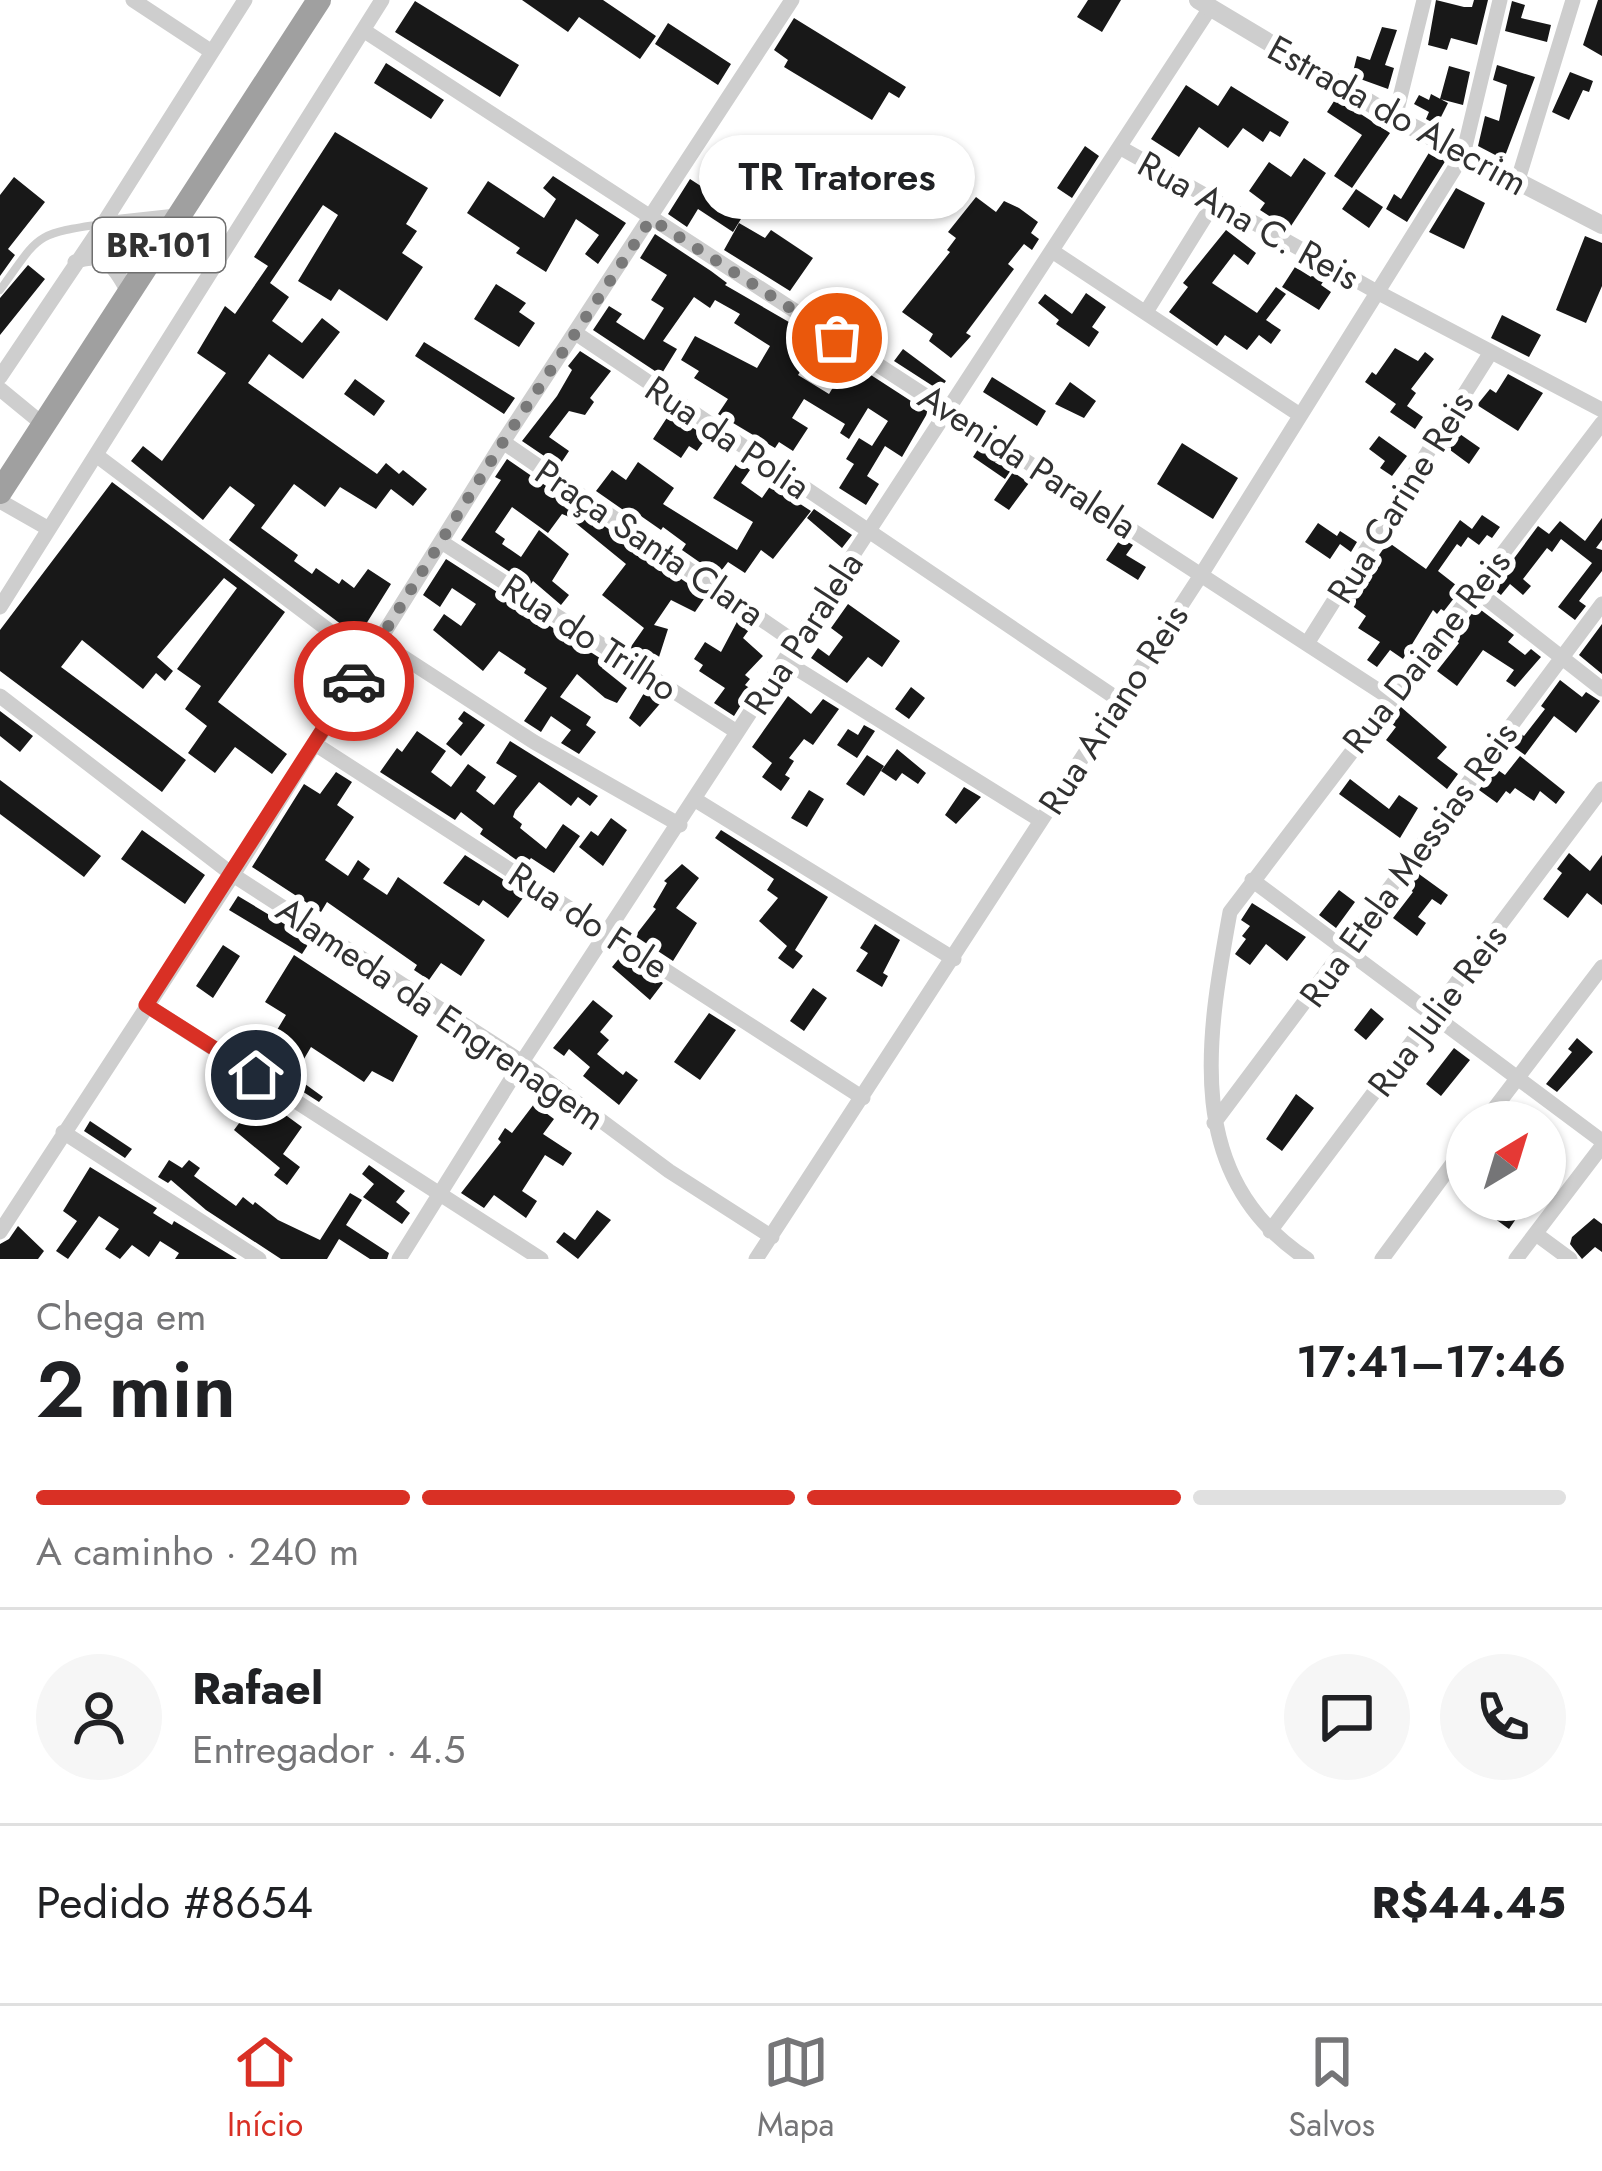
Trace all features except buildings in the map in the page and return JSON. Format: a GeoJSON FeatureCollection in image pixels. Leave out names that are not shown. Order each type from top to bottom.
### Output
{"type":"FeatureCollection","features":[{"type":"Feature","properties":{"kind":"highway","name":"BR-101"},"geometry":{"type":"LineString","coordinates":[[0,492],[319,0]]}},
{"type":"Feature","properties":{"kind":"street"},"geometry":{"type":"LineString","coordinates":[[133,0],[212,52]]}},
{"type":"Feature","properties":{"kind":"street"},"geometry":{"type":"LineString","coordinates":[[0,377],[245,0]]}},
{"type":"Feature","properties":{"kind":"street"},"geometry":{"type":"LineString","coordinates":[[0,607],[382,0]]}},
{"type":"Feature","properties":{"kind":"street"},"geometry":{"type":"LineString","coordinates":[[0,1232],[233,875],[503,442],[792,0]]}},
{"type":"Feature","properties":{"kind":"street"},"geometry":{"type":"LineString","coordinates":[[1395,118],[1424,0]]}},
{"type":"Feature","properties":{"kind":"street","name":"Rua Ariano Reis"},"geometry":{"type":"LineString","coordinates":[[756,1259],[1201,575],[1462,155],[1500,0]]}},
{"type":"Feature","properties":{"kind":"street"},"geometry":{"type":"LineString","coordinates":[[1517,183],[1574,0]]}},
{"type":"Feature","properties":{"kind":"street","name":"Estrada do Alecrim"},"geometry":{"type":"LineString","coordinates":[[1204,4],[1395,118],[1602,224]]}},
{"type":"Feature","properties":{"kind":"street","name":"Rua Paralela"},"geometry":{"type":"LineString","coordinates":[[398,1259],[1121,148],[1204,4]]}},
{"type":"Feature","properties":{"kind":"street","name":"Avenida Paralela"},"geometry":{"type":"LineString","coordinates":[[363,30],[1390,698]]}},
{"type":"Feature","properties":{"kind":"street","name":"Rua Ana C. Reis"},"geometry":{"type":"LineString","coordinates":[[1121,148],[1602,410]]}},
{"type":"Feature","properties":{"kind":"street"},"geometry":{"type":"LineString","coordinates":[[1146,312],[1215,201]]}},
{"type":"Feature","properties":{"kind":"street"},"geometry":{"type":"LineString","coordinates":[[103,224],[176,216]]}},
{"type":"Feature","properties":{"kind":"street"},"geometry":{"type":"LineString","coordinates":[[1052,250],[1300,415]]}},
{"type":"Feature","properties":{"kind":"street"},"geometry":{"type":"LineString","coordinates":[[76,262],[94,257],[107,262],[129,294]]}},
{"type":"Feature","properties":{"kind":"street","name":"Rua da Polia"},"geometry":{"type":"LineString","coordinates":[[577,334],[1119,700]]}},
{"type":"Feature","properties":{"kind":"street","name":"Rua Carine Reis"},"geometry":{"type":"LineString","coordinates":[[1308,642],[1491,352]]}},
{"type":"Feature","properties":{"kind":"street"},"geometry":{"type":"LineString","coordinates":[[0,388],[44,426]]}},
{"type":"Feature","properties":{"kind":"street","name":"Rua Daiane Reis"},"geometry":{"type":"LineString","coordinates":[[1214,1124],[1212,1009],[1230,913],[1602,423]]}},
{"type":"Feature","properties":{"kind":"street","name":"Praça Santa Clara"},"geometry":{"type":"LineString","coordinates":[[503,442],[796,643]]}},
{"type":"Feature","properties":{"kind":"street"},"geometry":{"type":"LineString","coordinates":[[96,455],[368,660]]}},
{"type":"Feature","properties":{"kind":"street"},"geometry":{"type":"LineString","coordinates":[[0,501],[49,529]]}},
{"type":"Feature","properties":{"kind":"street","name":"Rua do Trilho"},"geometry":{"type":"LineString","coordinates":[[443,543],[737,732]]}},
{"type":"Feature","properties":{"kind":"street"},"geometry":{"type":"LineString","coordinates":[[1474,589],[1602,689]]}},
{"type":"Feature","properties":{"kind":"street","name":"Rua Etela Messias Reis"},"geometry":{"type":"LineString","coordinates":[[1214,1124],[1602,604]]}},
{"type":"Feature","properties":{"kind":"street"},"geometry":{"type":"LineString","coordinates":[[380,642],[591,777],[680,825]]}},
{"type":"Feature","properties":{"kind":"street"},"geometry":{"type":"LineString","coordinates":[[786,662],[1040,820]]}},
{"type":"Feature","properties":{"kind":"street","name":"Alameda da Engrenagem"},"geometry":{"type":"LineString","coordinates":[[0,696],[233,875],[522,1062],[669,1171],[772,1237]]}},
{"type":"Feature","properties":{"kind":"street","name":"Rua do Fole"},"geometry":{"type":"LineString","coordinates":[[315,744],[863,1097]]}},
{"type":"Feature","properties":{"kind":"street","name":"Rua Julie Reis"},"geometry":{"type":"LineString","coordinates":[[1270,1231],[1602,789]]}},
{"type":"Feature","properties":{"kind":"street"},"geometry":{"type":"LineString","coordinates":[[694,799],[955,958]]}},
{"type":"Feature","properties":{"kind":"street"},"geometry":{"type":"LineString","coordinates":[[1252,880],[1602,1144],[1516,1259]]}},
{"type":"Feature","properties":{"kind":"street"},"geometry":{"type":"LineString","coordinates":[[1500,1101],[1602,967]]}},
{"type":"Feature","properties":{"kind":"street"},"geometry":{"type":"LineString","coordinates":[[146,1005],[542,1259]]}},
{"type":"Feature","properties":{"kind":"street"},"geometry":{"type":"LineString","coordinates":[[1214,1124],[1224,1160],[1270,1231],[1307,1259]]}},
{"type":"Feature","properties":{"kind":"street"},"geometry":{"type":"LineString","coordinates":[[63,1132],[260,1259]]}},
{"type":"Feature","properties":{"kind":"street"},"geometry":{"type":"LineString","coordinates":[[1382,1259],[1446,1172]]}},
{"type":"Feature","properties":{"kind":"street"},"geometry":{"type":"LineString","coordinates":[[1536,1234],[1570,1259]]}},
{"type":"Feature","properties":{"kind":"lane"},"geometry":{"type":"LineString","coordinates":[[0,290],[37,239],[103,224]]}},
{"type":"Feature","properties":{"kind":"way so far"},"geometry":{"type":"LineString","coordinates":[[354,681],[503,442],[651,219],[837,338]]}},
{"type":"Feature","properties":{"kind":"place","name":"TR Tratores"},"geometry":{"type":"Point","coordinates":[837,338]}},
{"type":"Feature","properties":{"kind":"route"},"geometry":{"type":"LineString","coordinates":[[256,1075],[146,1005],[354,681]]}}]}
